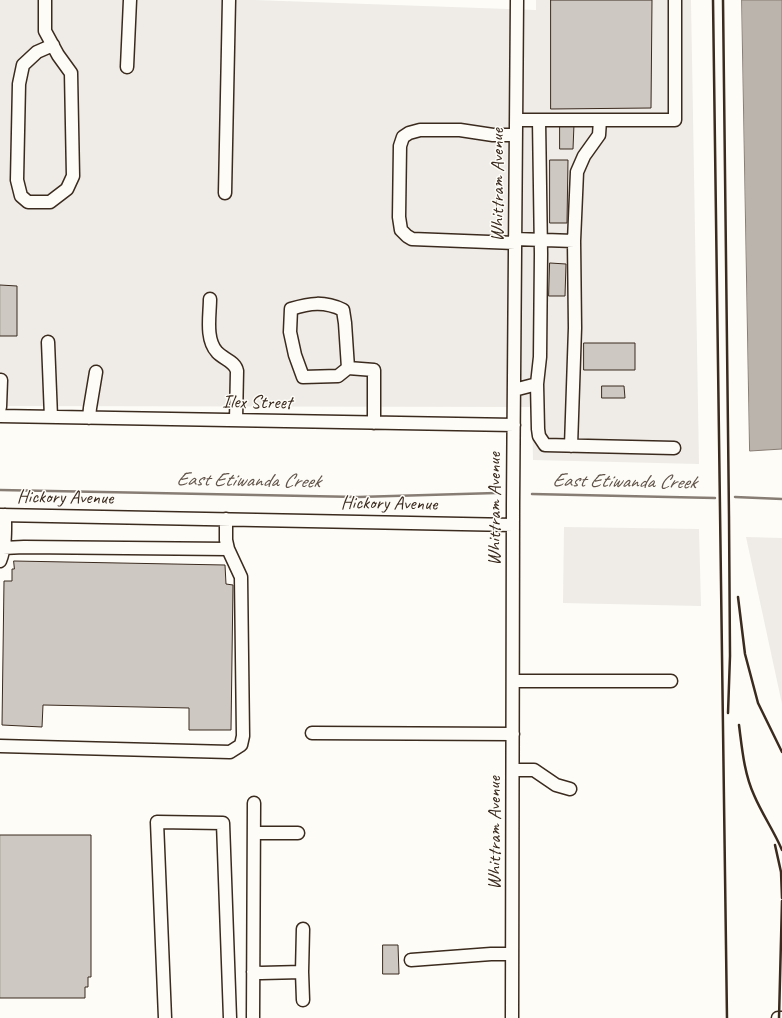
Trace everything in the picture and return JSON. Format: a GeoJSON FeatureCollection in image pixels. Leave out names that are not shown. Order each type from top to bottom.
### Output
{"type":"FeatureCollection","features":[{"type":"Feature","properties":{"kind":"street"},"geometry":{"type":"LineString","coordinates":[[46,0],[45,31],[53,45],[58,55],[71,73],[73,176],[66,189],[50,202],[28,202],[21,196],[17,180],[19,84],[23,65],[37,52],[53,45]]}},
{"type":"Feature","properties":{"kind":"street"},"geometry":{"type":"LineString","coordinates":[[127,67],[130,0]]}},
{"type":"Feature","properties":{"kind":"street"},"geometry":{"type":"LineString","coordinates":[[225,193],[228,0]]}},
{"type":"Feature","properties":{"kind":"street","name":"Whittram Avenue"},"geometry":{"type":"LineString","coordinates":[[512,1018],[513,476],[517,0]]}},
{"type":"Feature","properties":{"kind":"street"},"geometry":{"type":"LineString","coordinates":[[516,120],[675,120],[676,0]]}},
{"type":"Feature","properties":{"kind":"street"},"geometry":{"type":"LineString","coordinates":[[539,120],[540,350],[537,384],[538,430],[542,442],[545,445],[674,448]]}},
{"type":"Feature","properties":{"kind":"street"},"geometry":{"type":"LineString","coordinates":[[571,446],[575,328],[574,240],[577,172],[584,156],[599,135],[600,120]]}},
{"type":"Feature","properties":{"kind":"street"},"geometry":{"type":"LineString","coordinates":[[516,135],[489,135],[460,130],[420,130],[409,133],[403,138],[400,146],[398,217],[401,230],[412,239],[515,241],[540,239],[574,240]]}},
{"type":"Feature","properties":{"kind":"street"},"geometry":{"type":"LineString","coordinates":[[210,299],[209,329],[213,346],[217,352],[234,364],[237,371],[236,420]]}},
{"type":"Feature","properties":{"kind":"street"},"geometry":{"type":"LineString","coordinates":[[348,368],[343,310],[331,304],[308,303],[290,309],[290,332],[295,355],[303,377],[338,376],[348,368],[374,370],[374,423]]}},
{"type":"Feature","properties":{"kind":"street"},"geometry":{"type":"LineString","coordinates":[[48,342],[51,417]]}},
{"type":"Feature","properties":{"kind":"street"},"geometry":{"type":"LineString","coordinates":[[89,418],[96,372]]}},
{"type":"Feature","properties":{"kind":"street"},"geometry":{"type":"LineString","coordinates":[[0,406],[1,380]]}},
{"type":"Feature","properties":{"kind":"street"},"geometry":{"type":"LineString","coordinates":[[514,390],[537,384]]}},
{"type":"Feature","properties":{"kind":"street","name":"Ilex Street"},"geometry":{"type":"LineString","coordinates":[[0,416],[514,425]]}},
{"type":"Feature","properties":{"kind":"street"},"geometry":{"type":"LineString","coordinates":[[0,561],[5,535],[2,515]]}},
{"type":"Feature","properties":{"kind":"street","name":"Hickory Avenue"},"geometry":{"type":"LineString","coordinates":[[2,515],[513,524]]}},
{"type":"Feature","properties":{"kind":"street"},"geometry":{"type":"LineString","coordinates":[[0,746],[230,752],[241,745],[243,728],[241,577],[228,549],[226,540],[226,519]]}},
{"type":"Feature","properties":{"kind":"street"},"geometry":{"type":"LineString","coordinates":[[3,548],[228,549]]}},
{"type":"Feature","properties":{"kind":"street"},"geometry":{"type":"LineString","coordinates":[[513,681],[671,681]]}},
{"type":"Feature","properties":{"kind":"street"},"geometry":{"type":"LineString","coordinates":[[312,733],[513,734]]}},
{"type":"Feature","properties":{"kind":"street"},"geometry":{"type":"LineString","coordinates":[[513,770],[534,770],[556,785],[570,789]]}},
{"type":"Feature","properties":{"kind":"street"},"geometry":{"type":"LineString","coordinates":[[253,1018],[254,803]]}},
{"type":"Feature","properties":{"kind":"street"},"geometry":{"type":"LineString","coordinates":[[165,1018],[157,822],[223,823],[230,1018]]}},
{"type":"Feature","properties":{"kind":"street"},"geometry":{"type":"LineString","coordinates":[[254,832],[298,833]]}},
{"type":"Feature","properties":{"kind":"street"},"geometry":{"type":"LineString","coordinates":[[303,929],[302,972],[304,1000]]}},
{"type":"Feature","properties":{"kind":"street"},"geometry":{"type":"LineString","coordinates":[[411,960],[491,954],[512,954]]}},
{"type":"Feature","properties":{"kind":"street"},"geometry":{"type":"LineString","coordinates":[[253,972],[302,972]]}},
{"type":"Feature","properties":{"kind":"shaded area"},"geometry":{"type":"Polygon","coordinates":[[[0,0],[254,0],[536,10],[536,0],[691,0],[699,464],[533,460],[532,407],[0,406],[0,0]]]}},
{"type":"Feature","properties":{"kind":"shaded area"},"geometry":{"type":"Polygon","coordinates":[[[742,0],[782,0],[782,449],[750,451],[742,0]]]}},
{"type":"Feature","properties":{"kind":"shaded area"},"geometry":{"type":"Polygon","coordinates":[[[564,527],[699,529],[701,606],[563,603],[564,527]]]}},
{"type":"Feature","properties":{"kind":"shaded area"},"geometry":{"type":"Polygon","coordinates":[[[746,537],[782,538],[782,704],[746,537]]]}},
{"type":"Feature","properties":{"kind":"building"},"geometry":{"type":"Polygon","coordinates":[[[551,0],[652,0],[651,108],[551,109],[551,0]]]}},
{"type":"Feature","properties":{"kind":"building"},"geometry":{"type":"Polygon","coordinates":[[[560,124],[574,124],[573,149],[560,149],[560,124]]]}},
{"type":"Feature","properties":{"kind":"building"},"geometry":{"type":"Polygon","coordinates":[[[550,160],[568,160],[567,223],[550,223],[550,160]]]}},
{"type":"Feature","properties":{"kind":"building"},"geometry":{"type":"Polygon","coordinates":[[[550,263],[566,264],[565,296],[549,296],[550,263]]]}},
{"type":"Feature","properties":{"kind":"building"},"geometry":{"type":"Polygon","coordinates":[[[0,285],[17,286],[17,336],[0,336],[0,285]]]}},
{"type":"Feature","properties":{"kind":"building"},"geometry":{"type":"Polygon","coordinates":[[[584,343],[635,343],[635,370],[584,370],[584,343]]]}},
{"type":"Feature","properties":{"kind":"building"},"geometry":{"type":"Polygon","coordinates":[[[602,386],[624,386],[625,398],[602,398],[602,386]]]}},
{"type":"Feature","properties":{"kind":"building"},"geometry":{"type":"Polygon","coordinates":[[[14,561],[225,565],[226,584],[233,585],[231,730],[189,730],[189,708],[43,705],[42,727],[2,725],[4,581],[12,581],[14,561]]]}},
{"type":"Feature","properties":{"kind":"building"},"geometry":{"type":"Polygon","coordinates":[[[0,835],[91,835],[91,977],[88,977],[88,987],[85,987],[85,998],[0,998],[0,835]]]}},
{"type":"Feature","properties":{"kind":"building"},"geometry":{"type":"Polygon","coordinates":[[[383,945],[398,945],[399,974],[383,974],[383,945]]]}},
{"type":"Feature","properties":{"kind":"waterway","name":"East Etiwanda Creek"},"geometry":{"type":"LineString","coordinates":[[0,490],[358,497],[496,493]]}},
{"type":"Feature","properties":{"kind":"waterway","name":"East Etiwanda Creek"},"geometry":{"type":"LineString","coordinates":[[532,494],[715,498]]}},
{"type":"Feature","properties":{"kind":"waterway","name":"East Etiwanda Creek"},"geometry":{"type":"LineString","coordinates":[[735,497],[782,499]]}},
{"type":"Feature","properties":{"kind":"railway"},"geometry":{"type":"LineString","coordinates":[[713,0],[727,1018]]}},
{"type":"Feature","properties":{"kind":"railway"},"geometry":{"type":"LineString","coordinates":[[723,0],[730,656],[728,713]]}},
{"type":"Feature","properties":{"kind":"railway"},"geometry":{"type":"LineString","coordinates":[[738,597],[745,654],[758,703],[782,752]]}},
{"type":"Feature","properties":{"kind":"railway"},"geometry":{"type":"LineString","coordinates":[[739,725],[744,760],[751,787],[757,802],[782,850]]}},
{"type":"Feature","properties":{"kind":"railway"},"geometry":{"type":"LineString","coordinates":[[775,845],[781,872],[782,898]]}},
{"type":"Feature","properties":{"kind":"railway"},"geometry":{"type":"LineString","coordinates":[[779,1018],[782,901]]}}]}
